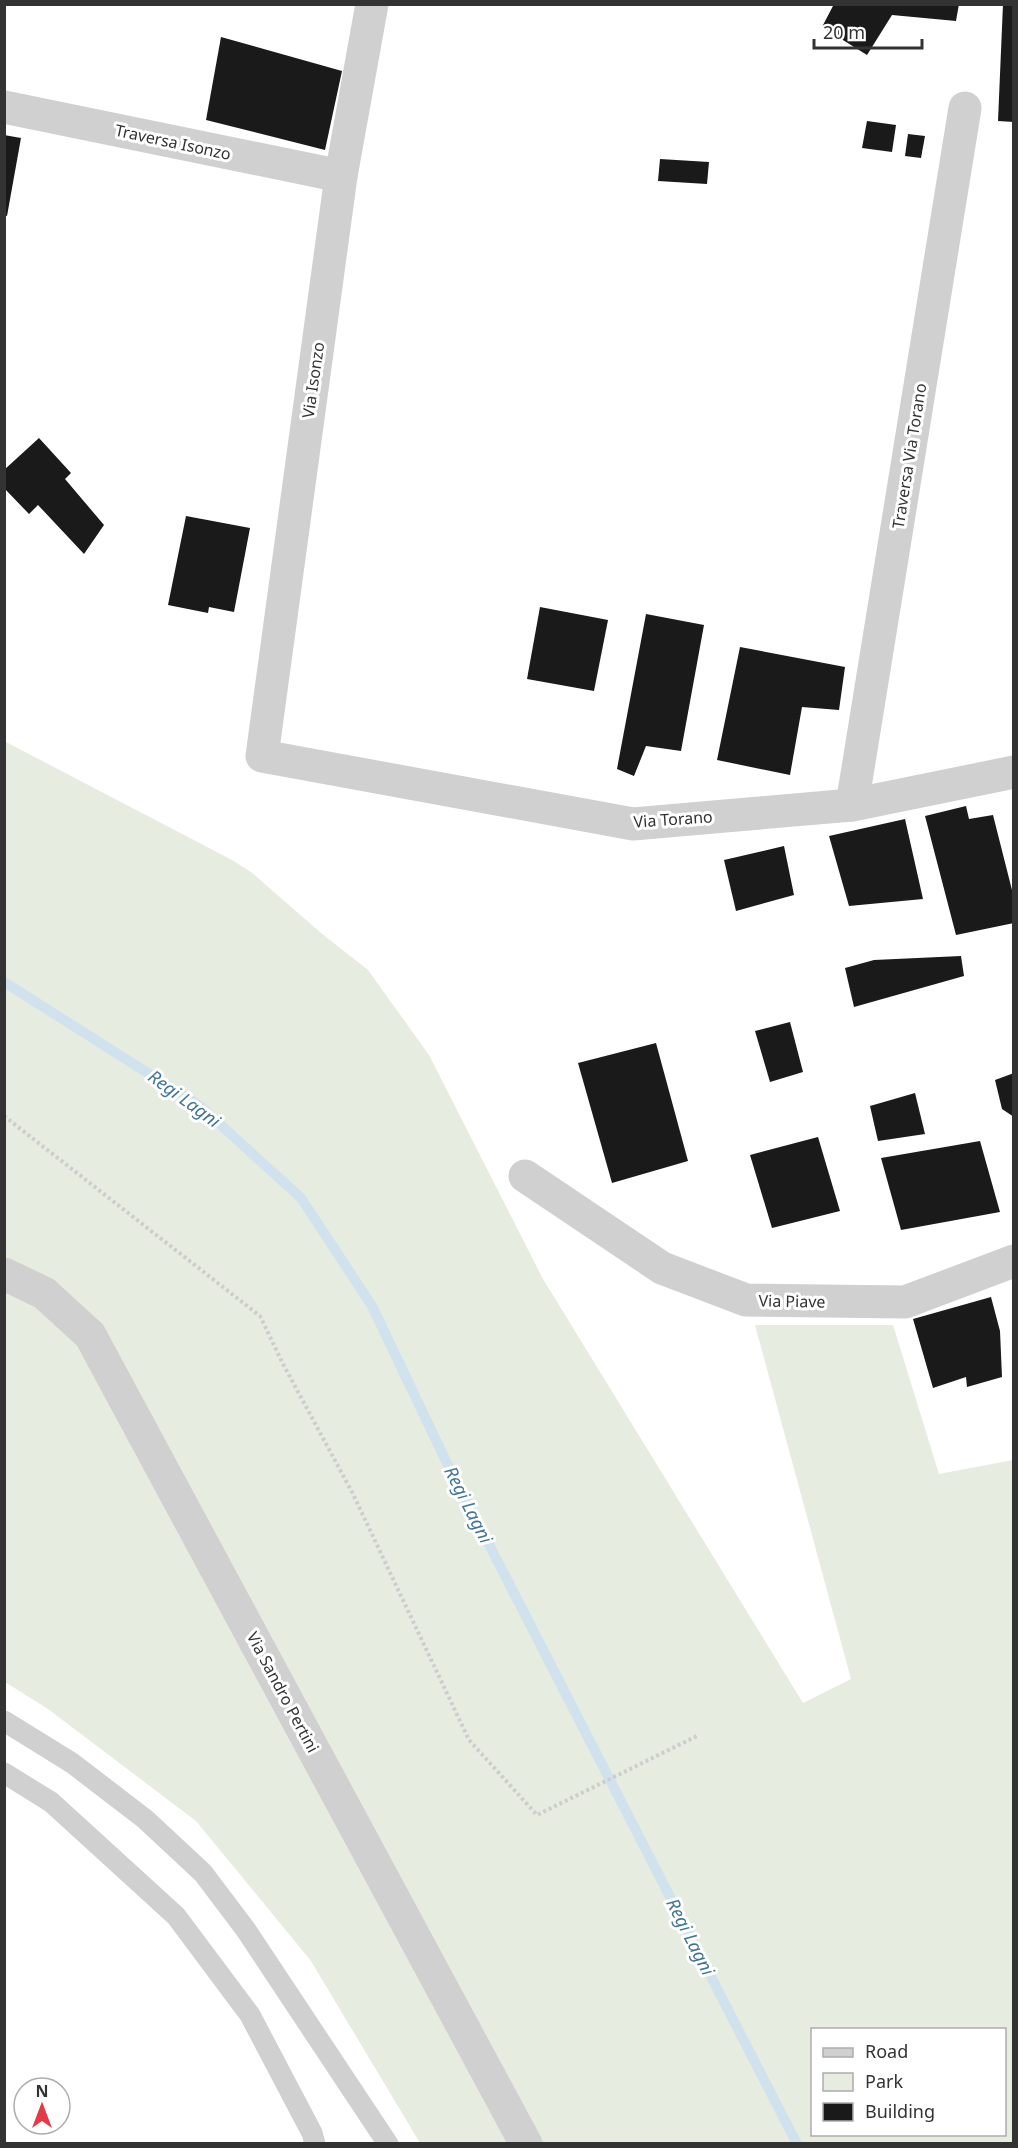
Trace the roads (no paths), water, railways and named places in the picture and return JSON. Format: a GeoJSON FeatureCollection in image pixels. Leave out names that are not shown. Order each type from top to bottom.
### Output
{"type":"FeatureCollection","features":[{"type":"Feature","properties":{"kind":"street","name":"Via Isonzo"},"geometry":{"type":"LineString","coordinates":[[262,756],[341,176],[372,4]]}},
{"type":"Feature","properties":{"kind":"street","name":"Traversa Isonzo"},"geometry":{"type":"LineString","coordinates":[[4,107],[341,176]]}},
{"type":"Feature","properties":{"kind":"street","name":"Traversa Via Torano"},"geometry":{"type":"LineString","coordinates":[[852,805],[965,108]]}},
{"type":"Feature","properties":{"kind":"street","name":"Via Torano"},"geometry":{"type":"LineString","coordinates":[[262,756],[633,824],[852,805],[1014,772]]}},
{"type":"Feature","properties":{"kind":"street","name":"Via Piave"},"geometry":{"type":"LineString","coordinates":[[525,1176],[662,1268],[746,1300],[905,1302],[1014,1261]]}},
{"type":"Feature","properties":{"kind":"street","name":"Via Sandro Pertini"},"geometry":{"type":"LineString","coordinates":[[4,1274],[44,1293],[90,1335],[526,2144]]}},
{"type":"Feature","properties":{"kind":"lane"},"geometry":{"type":"LineString","coordinates":[[4,1721],[72,1763],[145,1819],[203,1874],[246,1930],[388,2144]]}},
{"type":"Feature","properties":{"kind":"lane"},"geometry":{"type":"LineString","coordinates":[[4,1773],[51,1802],[176,1916],[250,2015],[312,2133],[315,2144]]}},
{"type":"Feature","properties":{"kind":"lane"},"geometry":{"type":"LineString","coordinates":[[363,2106],[370,2144]]}},
{"type":"Feature","properties":{"kind":"waterway","name":"Regi Lagni"},"geometry":{"type":"LineString","coordinates":[[4,982],[200,1106],[301,1198],[372,1306],[444,1457],[797,2144]]}}]}
